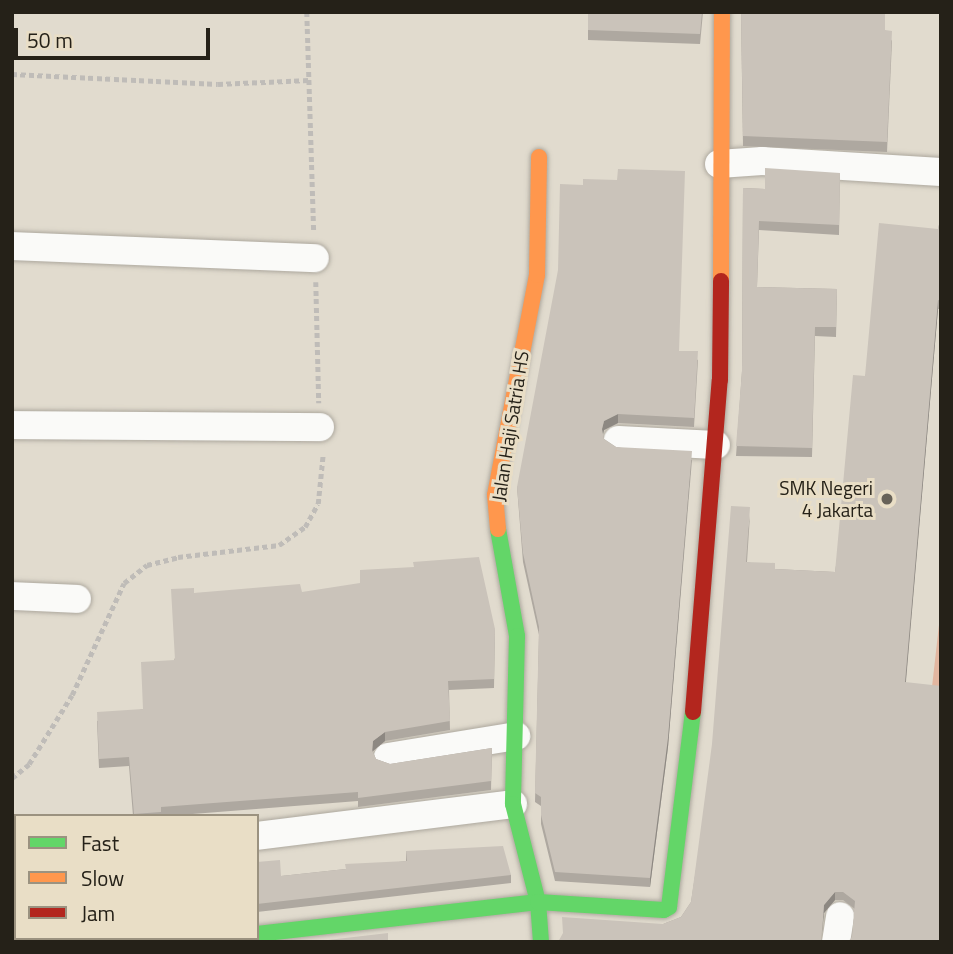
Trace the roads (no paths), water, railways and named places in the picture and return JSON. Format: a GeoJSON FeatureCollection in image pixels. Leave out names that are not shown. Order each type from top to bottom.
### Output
{"type":"FeatureCollection","features":[{"type":"Feature","properties":{"kind":"street"},"geometry":{"type":"LineString","coordinates":[[259,934],[538,902],[664,910],[669,906],[692,735],[720,380],[719,164],[722,12]]}},
{"type":"Feature","properties":{"kind":"street","name":"Jalan Haji Satria HS"},"geometry":{"type":"LineString","coordinates":[[539,157],[537,275],[495,495],[501,565],[517,636],[513,804],[538,902],[541,942]]}},
{"type":"Feature","properties":{"kind":"street"},"geometry":{"type":"LineString","coordinates":[[719,164],[762,161],[941,172]]}},
{"type":"Feature","properties":{"kind":"street"},"geometry":{"type":"LineString","coordinates":[[12,246],[315,258]]}},
{"type":"Feature","properties":{"kind":"street"},"geometry":{"type":"LineString","coordinates":[[12,425],[320,427]]}},
{"type":"Feature","properties":{"kind":"street"},"geometry":{"type":"LineString","coordinates":[[618,440],[716,445]]}},
{"type":"Feature","properties":{"kind":"street"},"geometry":{"type":"LineString","coordinates":[[12,596],[77,598]]}},
{"type":"Feature","properties":{"kind":"street"},"geometry":{"type":"LineString","coordinates":[[388,757],[516,736]]}},
{"type":"Feature","properties":{"kind":"street"},"geometry":{"type":"LineString","coordinates":[[259,836],[513,804]]}},
{"type":"Feature","properties":{"kind":"place","name":"SMK Negeri 4 Jakarta"},"geometry":{"type":"Point","coordinates":[887,499]}}]}
